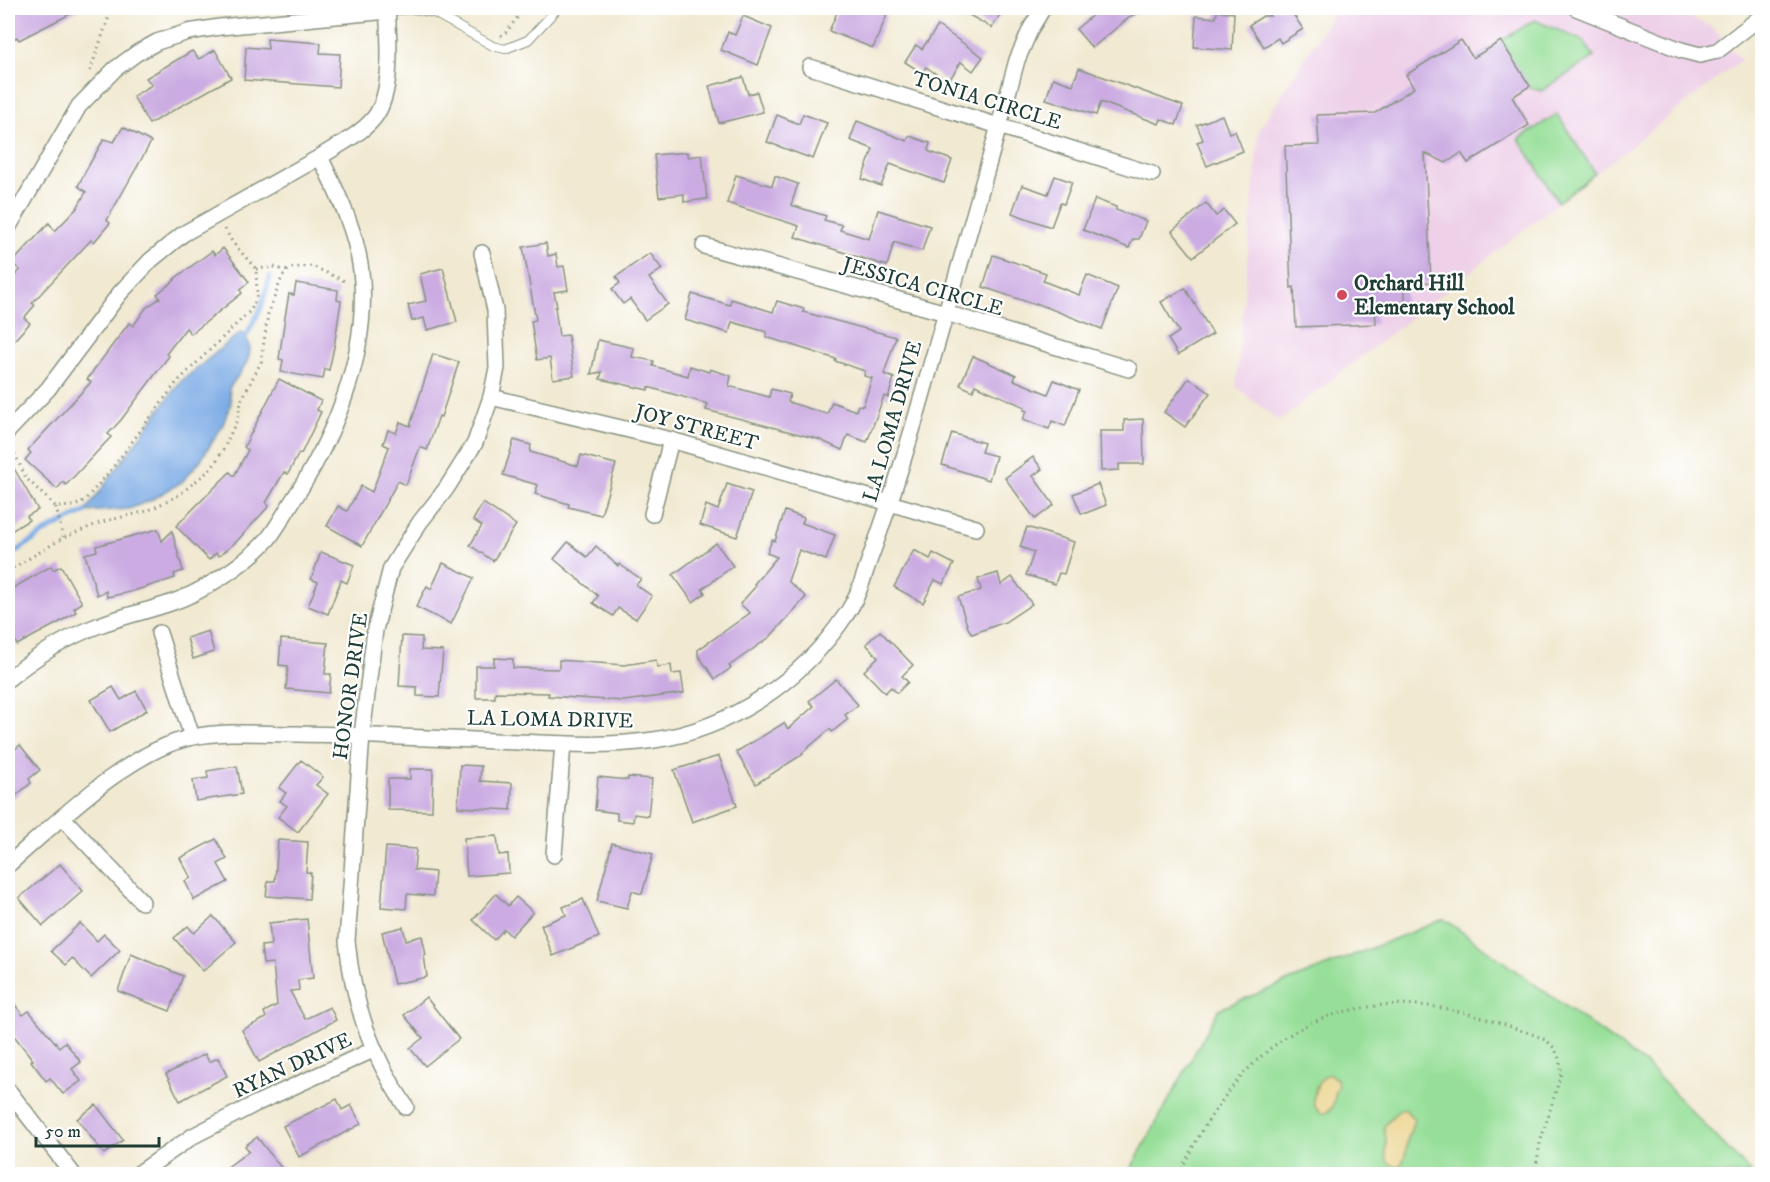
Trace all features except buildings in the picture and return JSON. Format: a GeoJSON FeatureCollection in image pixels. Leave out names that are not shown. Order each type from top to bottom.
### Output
{"type":"FeatureCollection","features":[{"type":"Feature","properties":{"kind":"street","name":"LA LOMA DRIVE"},"geometry":{"type":"LineString","coordinates":[[8,865],[119,772],[167,744],[192,737],[242,734],[362,735],[563,744],[617,744],[657,740],[686,733],[738,714],[779,686],[818,652],[848,613],[859,589],[890,504],[1017,60],[1043,8]]}},
{"type":"Feature","properties":{"kind":"street"},"geometry":{"type":"LineString","coordinates":[[1576,8],[1681,50],[1700,55],[1717,51],[1762,16]]}},
{"type":"Feature","properties":{"kind":"street"},"geometry":{"type":"LineString","coordinates":[[8,228],[79,106],[114,69],[137,53],[157,42],[188,32],[388,9],[386,93],[379,111],[366,126],[320,157],[183,234],[151,260],[120,293],[48,389],[8,431]]}},
{"type":"Feature","properties":{"kind":"street","name":"TONIA CIRCLE"},"geometry":{"type":"LineString","coordinates":[[810,68],[1152,174]]}},
{"type":"Feature","properties":{"kind":"street"},"geometry":{"type":"LineString","coordinates":[[8,679],[44,652],[96,626],[170,605],[206,587],[249,558],[270,537],[316,461],[339,413],[353,367],[362,318],[359,258],[345,210],[320,157]]}},
{"type":"Feature","properties":{"kind":"street","name":"JESSICA CIRCLE"},"geometry":{"type":"LineString","coordinates":[[704,246],[946,313],[1129,369]]}},
{"type":"Feature","properties":{"kind":"street","name":"HONOR DRIVE"},"geometry":{"type":"LineString","coordinates":[[406,1107],[388,1081],[373,1050],[355,998],[350,972],[347,941],[362,735],[375,630],[392,568],[420,522],[447,489],[475,443],[491,397],[497,368],[497,335],[495,310],[482,253]]}},
{"type":"Feature","properties":{"kind":"street","name":"JOY STREET"},"geometry":{"type":"LineString","coordinates":[[491,397],[671,440],[976,528]]}},
{"type":"Feature","properties":{"kind":"street"},"geometry":{"type":"LineString","coordinates":[[652,513],[671,440]]}},
{"type":"Feature","properties":{"kind":"street"},"geometry":{"type":"LineString","coordinates":[[159,633],[192,737]]}},
{"type":"Feature","properties":{"kind":"street"},"geometry":{"type":"LineString","coordinates":[[554,855],[563,744]]}},
{"type":"Feature","properties":{"kind":"street"},"geometry":{"type":"LineString","coordinates":[[63,817],[142,902]]}},
{"type":"Feature","properties":{"kind":"street","name":"RYAN DRIVE"},"geometry":{"type":"LineString","coordinates":[[138,1174],[193,1136],[255,1104],[373,1050]]}},
{"type":"Feature","properties":{"kind":"street"},"geometry":{"type":"LineString","coordinates":[[8,1090],[74,1174]]}},
{"type":"Feature","properties":{"kind":"lane"},"geometry":{"type":"LineString","coordinates":[[388,9],[415,9],[434,13],[493,46],[505,49],[528,40],[558,8]]}},
{"type":"Feature","properties":{"kind":"path"},"geometry":{"type":"LineString","coordinates":[[90,71],[112,8]]}},
{"type":"Feature","properties":{"kind":"path"},"geometry":{"type":"LineString","coordinates":[[509,8],[519,15]]}},
{"type":"Feature","properties":{"kind":"path"},"geometry":{"type":"LineString","coordinates":[[496,34],[502,36],[525,8]]}},
{"type":"Feature","properties":{"kind":"path"},"geometry":{"type":"LineString","coordinates":[[56,507],[75,506],[85,500],[111,470],[177,382],[250,311],[257,294],[256,269],[233,243],[225,230]]}},
{"type":"Feature","properties":{"kind":"path"},"geometry":{"type":"LineString","coordinates":[[8,571],[63,538],[102,522],[147,511],[179,495],[212,468],[225,446],[236,422],[242,399],[261,362],[268,314],[282,277],[288,271],[296,267],[312,266],[362,290]]}},
{"type":"Feature","properties":{"kind":"path"},"geometry":{"type":"LineString","coordinates":[[256,269],[274,267],[288,271]]}},
{"type":"Feature","properties":{"kind":"path"},"geometry":{"type":"LineString","coordinates":[[12,448],[26,478],[56,507],[63,538]]}},
{"type":"Feature","properties":{"kind":"path"},"geometry":{"type":"LineString","coordinates":[[1179,1174],[1200,1136],[1234,1085],[1251,1065],[1273,1047],[1305,1026],[1337,1013],[1388,1005],[1440,1008],[1470,1014],[1533,1035],[1548,1042],[1556,1051],[1561,1063],[1561,1074],[1540,1143],[1535,1174]]}},
{"type":"Feature","properties":{"kind":"shaded area","name":"Orchard Hill Elementary School"},"geometry":{"type":"Polygon","coordinates":[[[1337,8],[1668,8],[1712,27],[1741,60],[1279,421],[1236,387],[1259,130],[1337,8]]]}},
{"type":"Feature","properties":{"kind":"green space"},"geometry":{"type":"Polygon","coordinates":[[[1534,20],[1584,41],[1594,57],[1541,91],[1529,87],[1501,41],[1534,20]]]}},
{"type":"Feature","properties":{"kind":"green space"},"geometry":{"type":"Polygon","coordinates":[[[1557,114],[1595,173],[1558,202],[1519,139],[1557,114]]]}},
{"type":"Feature","properties":{"kind":"green space"},"geometry":{"type":"Polygon","coordinates":[[[1444,919],[1648,1066],[1752,1174],[1128,1174],[1219,1009],[1444,919]]]}},
{"type":"Feature","properties":{"kind":"sand"},"geometry":{"type":"Polygon","coordinates":[[[1326,1075],[1337,1079],[1338,1089],[1335,1091],[1331,1108],[1322,1114],[1315,1105],[1314,1094],[1326,1075]]]}},
{"type":"Feature","properties":{"kind":"sand"},"geometry":{"type":"Polygon","coordinates":[[[1402,1109],[1407,1111],[1414,1120],[1407,1141],[1405,1157],[1400,1166],[1395,1166],[1388,1162],[1384,1126],[1402,1109]]]}},
{"type":"Feature","properties":{"kind":"water"},"geometry":{"type":"Polygon","coordinates":[[[241,332],[250,346],[250,354],[244,368],[229,388],[231,403],[222,427],[200,461],[182,482],[151,500],[129,509],[85,512],[179,383],[241,332]]]}},
{"type":"Feature","properties":{"kind":"waterway"},"geometry":{"type":"LineString","coordinates":[[246,336],[261,308],[270,277]]}},
{"type":"Feature","properties":{"kind":"waterway"},"geometry":{"type":"LineString","coordinates":[[8,557],[50,529],[85,512]]}},
{"type":"Feature","properties":{"kind":"place","name":"Orchard Hill Elementary School"},"geometry":{"type":"Point","coordinates":[1342,295]}}]}
